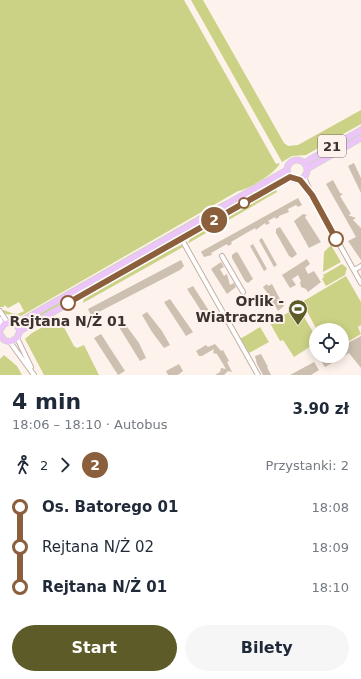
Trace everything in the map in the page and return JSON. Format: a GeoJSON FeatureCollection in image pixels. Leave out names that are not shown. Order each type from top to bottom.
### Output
{"type":"FeatureCollection","features":[{"type":"Feature","properties":{"kind":"main road","name":"21"},"geometry":{"type":"LineString","coordinates":[[304,163],[361,130]]}},
{"type":"Feature","properties":{"kind":"main road","name":"21"},"geometry":{"type":"LineString","coordinates":[[302,178],[307,170],[361,138]]}},
{"type":"Feature","properties":{"kind":"main road","name":"21"},"geometry":{"type":"LineString","coordinates":[[16,324],[286,170],[287,166],[293,160],[304,163],[307,170]]}},
{"type":"Feature","properties":{"kind":"main road"},"geometry":{"type":"LineString","coordinates":[[286,170],[290,177]]}},
{"type":"Feature","properties":{"kind":"main road"},"geometry":{"type":"LineString","coordinates":[[0,334],[2,341],[10,342],[17,338],[20,331],[181,238],[290,177],[302,178]]}},
{"type":"Feature","properties":{"kind":"main road"},"geometry":{"type":"LineString","coordinates":[[3,326],[16,324],[20,331]]}},
{"type":"Feature","properties":{"kind":"street"},"geometry":{"type":"LineString","coordinates":[[302,178],[361,283]]}},
{"type":"Feature","properties":{"kind":"street"},"geometry":{"type":"LineString","coordinates":[[181,238],[258,375]]}},
{"type":"Feature","properties":{"kind":"street"},"geometry":{"type":"LineString","coordinates":[[222,256],[243,292]]}},
{"type":"Feature","properties":{"kind":"street"},"geometry":{"type":"LineString","coordinates":[[354,270],[361,266]]}},
{"type":"Feature","properties":{"kind":"street"},"geometry":{"type":"LineString","coordinates":[[0,311],[3,326]]}},
{"type":"Feature","properties":{"kind":"street"},"geometry":{"type":"LineString","coordinates":[[0,319],[3,326]]}},
{"type":"Feature","properties":{"kind":"street"},"geometry":{"type":"LineString","coordinates":[[17,338],[34,375]]}},
{"type":"Feature","properties":{"kind":"street"},"geometry":{"type":"LineString","coordinates":[[10,342],[34,375]]}},
{"type":"Feature","properties":{"kind":"green space"},"geometry":{"type":"Polygon","coordinates":[[[0,0],[184,0],[276,164],[280,163],[268,176],[255,184],[238,191],[21,316],[17,317],[3,313],[1,311],[3,310],[13,314],[18,314],[24,311],[19,302],[8,308],[4,305],[4,307],[0,307],[0,0]]]}},
{"type":"Feature","properties":{"kind":"green space"},"geometry":{"type":"Polygon","coordinates":[[[191,0],[203,0],[284,143],[288,146],[298,145],[361,110],[361,124],[306,155],[292,156],[282,162],[191,0]]]}},
{"type":"Feature","properties":{"kind":"green space"},"geometry":{"type":"Polygon","coordinates":[[[271,183],[273,184],[35,319],[34,317],[271,183]]]}},
{"type":"Feature","properties":{"kind":"green space"},"geometry":{"type":"Polygon","coordinates":[[[275,188],[277,192],[187,244],[190,239],[275,188]]]}},
{"type":"Feature","properties":{"kind":"green space"},"geometry":{"type":"Polygon","coordinates":[[[223,202],[224,203],[31,313],[31,312],[223,202]]]}},
{"type":"Feature","properties":{"kind":"green space"},"geometry":{"type":"Polygon","coordinates":[[[181,245],[183,247],[83,303],[84,298],[89,293],[137,266],[181,245]]]}},
{"type":"Feature","properties":{"kind":"green space"},"geometry":{"type":"Polygon","coordinates":[[[331,245],[341,262],[323,272],[324,252],[331,245]]]}},
{"type":"Feature","properties":{"kind":"green space"},"geometry":{"type":"Polygon","coordinates":[[[342,264],[347,268],[345,275],[326,286],[322,279],[324,277],[323,275],[342,264]]]}},
{"type":"Feature","properties":{"kind":"green space"},"geometry":{"type":"Polygon","coordinates":[[[346,276],[361,302],[361,325],[358,327],[361,334],[349,341],[349,323],[313,323],[302,302],[346,276]]]}},
{"type":"Feature","properties":{"kind":"green space","name":"Orlik - Wiatraczna"},"geometry":{"type":"Polygon","coordinates":[[[298,307],[309,325],[309,347],[294,357],[283,340],[280,341],[270,323],[298,307]]]}},
{"type":"Feature","properties":{"kind":"green space"},"geometry":{"type":"Polygon","coordinates":[[[59,318],[74,346],[77,348],[84,345],[99,375],[44,375],[25,339],[32,333],[59,318]]]}},
{"type":"Feature","properties":{"kind":"green space"},"geometry":{"type":"Polygon","coordinates":[[[260,327],[269,342],[249,353],[240,339],[260,327]]]}},
{"type":"Feature","properties":{"kind":"green space"},"geometry":{"type":"Polygon","coordinates":[[[4,355],[17,366],[22,375],[0,375],[0,359],[4,355]]]}},
{"type":"Feature","properties":{"kind":"building"},"geometry":{"type":"Polygon","coordinates":[[[354,163],[361,178],[361,193],[348,166],[354,163]]]}},
{"type":"Feature","properties":{"kind":"building"},"geometry":{"type":"Polygon","coordinates":[[[333,180],[340,193],[343,194],[340,196],[351,214],[348,215],[356,218],[353,220],[361,228],[361,260],[348,241],[356,237],[326,184],[333,180]]]}},
{"type":"Feature","properties":{"kind":"building"},"geometry":{"type":"Polygon","coordinates":[[[298,198],[302,205],[298,207],[296,205],[288,209],[289,212],[279,216],[276,219],[275,217],[268,221],[270,223],[266,225],[265,223],[256,230],[255,228],[231,242],[232,244],[228,246],[227,244],[211,253],[212,255],[204,257],[201,252],[202,251],[298,198]]]}},
{"type":"Feature","properties":{"kind":"building"},"geometry":{"type":"Polygon","coordinates":[[[303,214],[307,215],[305,217],[321,242],[309,248],[294,221],[303,214]]]}},
{"type":"Feature","properties":{"kind":"building"},"geometry":{"type":"Polygon","coordinates":[[[280,227],[297,254],[292,258],[289,256],[276,233],[276,229],[280,227]]]}},
{"type":"Feature","properties":{"kind":"building"},"geometry":{"type":"Polygon","coordinates":[[[262,238],[277,265],[274,267],[259,240],[262,238]]]}},
{"type":"Feature","properties":{"kind":"building"},"geometry":{"type":"Polygon","coordinates":[[[253,244],[267,269],[264,271],[250,246],[253,244]]]}},
{"type":"Feature","properties":{"kind":"building"},"geometry":{"type":"Polygon","coordinates":[[[236,252],[253,279],[248,283],[245,281],[232,258],[232,255],[236,252]]]}},
{"type":"Feature","properties":{"kind":"building"},"geometry":{"type":"Polygon","coordinates":[[[307,259],[310,264],[305,268],[308,274],[314,271],[321,282],[308,292],[306,289],[301,287],[301,281],[298,275],[292,279],[296,285],[290,288],[282,275],[307,259]]]}},
{"type":"Feature","properties":{"kind":"building"},"geometry":{"type":"Polygon","coordinates":[[[181,260],[184,266],[180,270],[91,316],[88,309],[181,260]]]}},
{"type":"Feature","properties":{"kind":"building"},"geometry":{"type":"Polygon","coordinates":[[[221,262],[224,267],[220,269],[224,276],[227,274],[230,285],[234,283],[236,287],[227,294],[211,269],[221,262]]]}},
{"type":"Feature","properties":{"kind":"building"},"geometry":{"type":"Polygon","coordinates":[[[267,284],[268,286],[272,284],[284,306],[278,311],[274,304],[268,307],[262,297],[268,294],[263,287],[267,284]]]}},
{"type":"Feature","properties":{"kind":"building"},"geometry":{"type":"Polygon","coordinates":[[[193,286],[215,320],[209,323],[187,289],[193,286]]]}},
{"type":"Feature","properties":{"kind":"building"},"geometry":{"type":"Polygon","coordinates":[[[170,299],[193,332],[186,336],[164,302],[170,299]]]}},
{"type":"Feature","properties":{"kind":"building"},"geometry":{"type":"Polygon","coordinates":[[[147,312],[162,331],[170,345],[164,348],[152,332],[142,315],[147,312]]]}},
{"type":"Feature","properties":{"kind":"building"},"geometry":{"type":"Polygon","coordinates":[[[125,324],[139,343],[146,358],[140,361],[119,327],[125,324]]]}},
{"type":"Feature","properties":{"kind":"building"},"geometry":{"type":"Polygon","coordinates":[[[101,334],[125,371],[118,375],[94,338],[101,334]]]}},
{"type":"Feature","properties":{"kind":"building"},"geometry":{"type":"Polygon","coordinates":[[[361,336],[361,368],[349,353],[349,342],[361,336]]]}},
{"type":"Feature","properties":{"kind":"building"},"geometry":{"type":"Polygon","coordinates":[[[215,344],[221,351],[223,350],[229,361],[227,362],[232,372],[228,371],[224,375],[215,375],[220,372],[221,368],[226,369],[217,354],[213,353],[214,349],[202,356],[199,356],[196,351],[206,345],[208,347],[215,344]]]}},
{"type":"Feature","properties":{"kind":"building"},"geometry":{"type":"Polygon","coordinates":[[[261,354],[271,375],[263,375],[257,364],[255,356],[261,354]]]}},
{"type":"Feature","properties":{"kind":"building"},"geometry":{"type":"Polygon","coordinates":[[[312,363],[315,363],[319,370],[311,375],[290,375],[312,363]]]}},
{"type":"Feature","properties":{"kind":"building"},"geometry":{"type":"Polygon","coordinates":[[[322,363],[332,363],[325,367],[322,363]]]}},
{"type":"Feature","properties":{"kind":"building"},"geometry":{"type":"Polygon","coordinates":[[[179,364],[183,371],[178,375],[168,375],[166,371],[179,364]]]}},
{"type":"Feature","properties":{"kind":"bus line","name":"2"},"geometry":{"type":"LineString","coordinates":[[68,303],[290,177],[300,180],[312,195],[336,239]]}},
{"type":"Feature","properties":{"kind":"place","name":"Rejtana N/Ż 01"},"geometry":{"type":"Point","coordinates":[68,303]}},
{"type":"Feature","properties":{"kind":"place","name":"Orlik - Wiatraczna"},"geometry":{"type":"Point","coordinates":[298,326]}}]}
